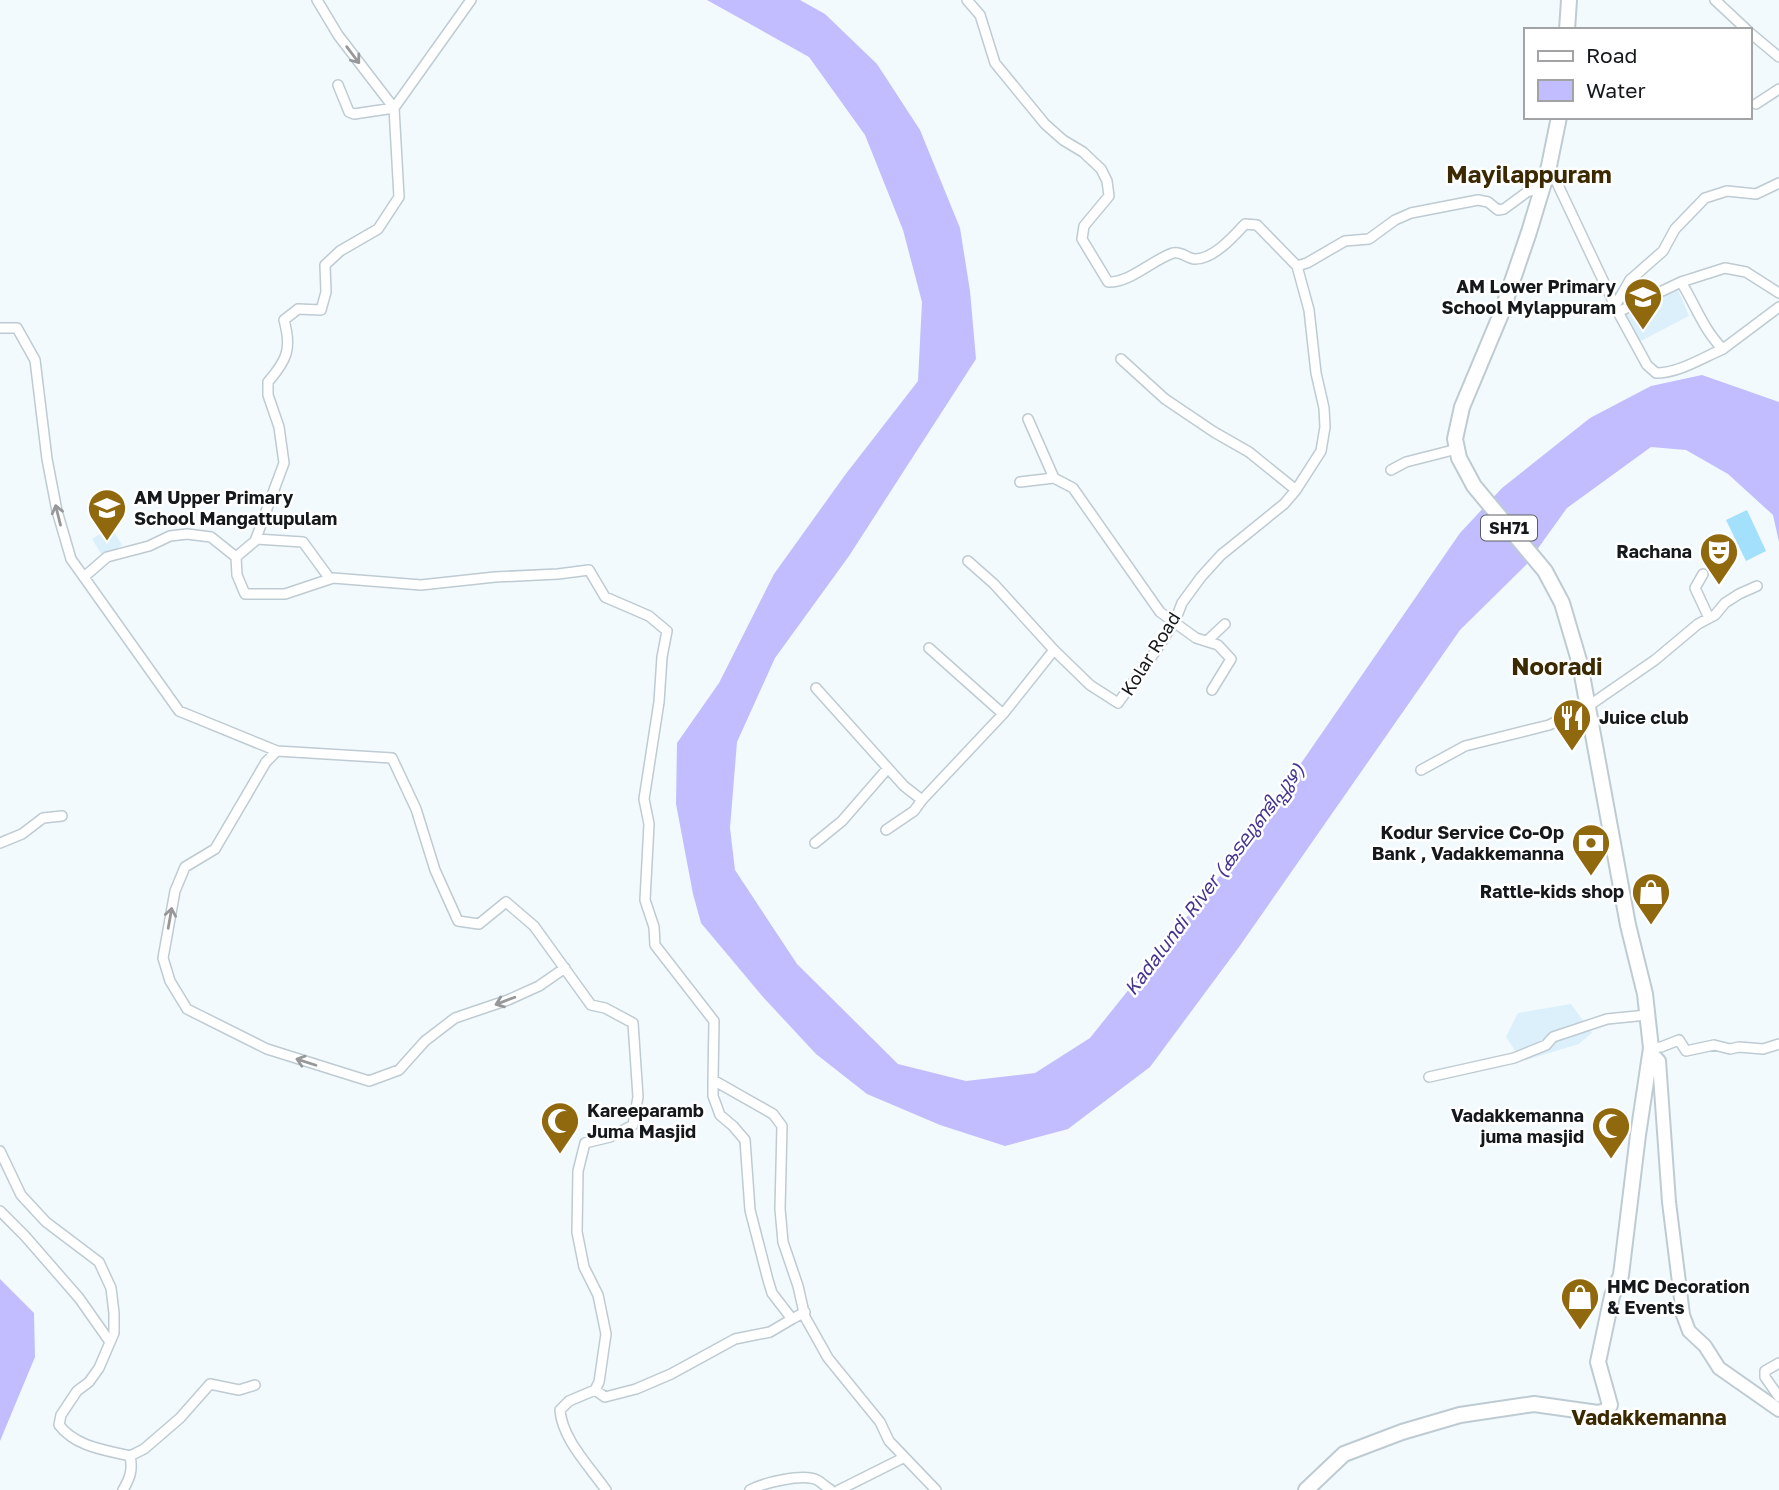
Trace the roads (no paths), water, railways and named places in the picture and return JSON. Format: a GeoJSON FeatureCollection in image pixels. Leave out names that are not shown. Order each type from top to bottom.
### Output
{"type":"FeatureCollection","features":[{"type":"Feature","properties":{"kind":"main road"},"geometry":{"type":"LineString","coordinates":[[1567,28],[1569,0]]}},
{"type":"Feature","properties":{"kind":"main road","name":"SH71"},"geometry":{"type":"LineString","coordinates":[[1306,1490],[1344,1454],[1402,1432],[1460,1415],[1534,1404],[1598,1413],[1606,1411],[1610,1405],[1598,1362],[1612,1296],[1621,1275],[1651,1050],[1645,994],[1628,925],[1580,664],[1562,603],[1545,571],[1474,486],[1459,458],[1455,439],[1462,407],[1501,314],[1543,187],[1562,119]]}},
{"type":"Feature","properties":{"kind":"main road"},"geometry":{"type":"LineString","coordinates":[[1651,1050],[1659,1061],[1679,1298],[1689,1331],[1704,1346],[1719,1368],[1779,1410]]}},
{"type":"Feature","properties":{"kind":"street"},"geometry":{"type":"LineString","coordinates":[[236,557],[256,539],[284,463],[279,427],[268,395],[268,382],[284,363],[288,336],[284,320],[298,309],[321,310],[326,292],[325,265],[340,250],[378,229],[399,197],[394,108],[338,35],[317,0]]}},
{"type":"Feature","properties":{"kind":"street"},"geometry":{"type":"LineString","coordinates":[[338,85],[349,112],[354,114],[394,108],[471,0]]}},
{"type":"Feature","properties":{"kind":"street"},"geometry":{"type":"LineString","coordinates":[[967,0],[980,15],[995,63],[1045,124],[1101,169],[1107,181],[1109,196],[1084,226],[1082,239],[1108,282],[1124,278],[1173,253],[1179,252],[1192,259],[1202,258],[1226,245],[1245,225],[1257,225],[1297,265],[1307,263],[1345,241],[1370,240],[1395,220],[1411,213],[1478,200],[1488,202],[1498,210],[1504,209],[1527,192],[1543,187]]}},
{"type":"Feature","properties":{"kind":"street"},"geometry":{"type":"LineString","coordinates":[[1715,0],[1745,28]]}},
{"type":"Feature","properties":{"kind":"street"},"geometry":{"type":"LineString","coordinates":[[1751,34],[1779,57]]}},
{"type":"Feature","properties":{"kind":"street"},"geometry":{"type":"LineString","coordinates":[[1756,104],[1779,89]]}},
{"type":"Feature","properties":{"kind":"street"},"geometry":{"type":"LineString","coordinates":[[1549,166],[1617,309],[1647,365],[1656,373],[1684,366],[1723,349],[1779,307]]}},
{"type":"Feature","properties":{"kind":"street"},"geometry":{"type":"LineString","coordinates":[[1617,309],[1630,280],[1663,251],[1675,229],[1705,198],[1727,191],[1756,194],[1779,183]]}},
{"type":"Feature","properties":{"kind":"street","name":"Kolar Road"},"geometry":{"type":"LineString","coordinates":[[1054,650],[1090,685],[1118,703],[1175,621],[1182,603],[1201,577],[1221,555],[1284,503],[1296,490],[1321,451],[1325,427],[1324,408],[1316,373],[1309,310],[1297,265]]}},
{"type":"Feature","properties":{"kind":"street"},"geometry":{"type":"LineString","coordinates":[[1617,309],[1681,282],[1725,268],[1746,272],[1779,293]]}},
{"type":"Feature","properties":{"kind":"street"},"geometry":{"type":"LineString","coordinates":[[1681,282],[1698,310],[1706,330],[1723,349]]}},
{"type":"Feature","properties":{"kind":"street"},"geometry":{"type":"LineString","coordinates":[[0,328],[17,328],[35,360],[47,460],[57,512],[71,559],[179,711],[277,751],[392,758],[416,809],[435,870],[458,921],[479,923],[506,902],[534,926],[592,1005],[634,1023],[638,1097],[634,1125],[610,1137],[585,1143]]}},
{"type":"Feature","properties":{"kind":"street"},"geometry":{"type":"LineString","coordinates":[[1121,359],[1165,399],[1249,452],[1296,490]]}},
{"type":"Feature","properties":{"kind":"street"},"geometry":{"type":"LineString","coordinates":[[1028,419],[1054,478]]}},
{"type":"Feature","properties":{"kind":"street"},"geometry":{"type":"LineString","coordinates":[[1391,470],[1406,462],[1457,449]]}},
{"type":"Feature","properties":{"kind":"street"},"geometry":{"type":"LineString","coordinates":[[1020,482],[1054,478],[1073,488],[1160,612],[1196,638],[1218,645],[1231,659],[1212,690]]}},
{"type":"Feature","properties":{"kind":"street"},"geometry":{"type":"LineString","coordinates":[[85,576],[107,557],[170,536],[187,534],[211,537],[236,557],[237,575],[245,594],[285,594],[330,579],[421,585],[495,576],[589,570],[605,597],[649,616],[667,631],[644,799],[649,824],[645,900],[654,928],[655,945],[714,1021],[713,1096],[720,1115],[745,1140],[750,1210],[768,1280],[772,1293],[792,1320]]}},
{"type":"Feature","properties":{"kind":"street"},"geometry":{"type":"LineString","coordinates":[[256,539],[303,542],[330,579]]}},
{"type":"Feature","properties":{"kind":"street"},"geometry":{"type":"LineString","coordinates":[[886,830],[914,811],[970,746],[1003,714],[1054,650],[994,584],[968,561]]}},
{"type":"Feature","properties":{"kind":"street"},"geometry":{"type":"LineString","coordinates":[[1703,574],[1695,588],[1709,618]]}},
{"type":"Feature","properties":{"kind":"street"},"geometry":{"type":"LineString","coordinates":[[1422,770],[1465,746],[1549,725],[1587,706],[1739,594],[1757,586]]}},
{"type":"Feature","properties":{"kind":"street"},"geometry":{"type":"LineString","coordinates":[[1208,640],[1225,624]]}},
{"type":"Feature","properties":{"kind":"street"},"geometry":{"type":"LineString","coordinates":[[929,648],[1003,714]]}},
{"type":"Feature","properties":{"kind":"street"},"geometry":{"type":"LineString","coordinates":[[816,688],[904,786],[922,800]]}},
{"type":"Feature","properties":{"kind":"street"},"geometry":{"type":"LineString","coordinates":[[277,751],[265,762],[215,849],[185,867],[175,891],[163,958],[170,981],[187,1009],[267,1049],[369,1081],[399,1070],[425,1041],[455,1018],[528,991],[565,968]]}},
{"type":"Feature","properties":{"kind":"street"},"geometry":{"type":"LineString","coordinates":[[815,843],[842,821],[888,768]]}},
{"type":"Feature","properties":{"kind":"street"},"geometry":{"type":"LineString","coordinates":[[0,843],[22,834],[43,818],[62,816]]}},
{"type":"Feature","properties":{"kind":"street"},"geometry":{"type":"LineString","coordinates":[[1429,1077],[1514,1058],[1546,1045],[1553,1037],[1607,1019],[1647,1015]]}},
{"type":"Feature","properties":{"kind":"street"},"geometry":{"type":"LineString","coordinates":[[1651,1050],[1679,1040],[1686,1051],[1714,1045],[1730,1049],[1763,1049],[1779,1044]]}},
{"type":"Feature","properties":{"kind":"street"},"geometry":{"type":"LineString","coordinates":[[713,1080],[773,1114],[782,1126],[780,1209],[783,1242],[804,1312],[828,1358],[880,1422],[889,1441],[936,1490]]}},
{"type":"Feature","properties":{"kind":"street"},"geometry":{"type":"LineString","coordinates":[[572,1160],[585,1143]]}},
{"type":"Feature","properties":{"kind":"street"},"geometry":{"type":"LineString","coordinates":[[585,1143],[578,1171],[577,1232],[584,1267],[598,1296],[606,1334],[599,1382],[594,1390],[564,1405],[560,1415],[573,1444],[606,1490]]}},
{"type":"Feature","properties":{"kind":"street"},"geometry":{"type":"LineString","coordinates":[[0,1151],[21,1195],[46,1222],[99,1262],[111,1288],[114,1333],[99,1368],[89,1382],[77,1391],[61,1415],[60,1425],[66,1434],[102,1450],[130,1456],[144,1449],[180,1418],[210,1384],[239,1390],[254,1385]]}},
{"type":"Feature","properties":{"kind":"street"},"geometry":{"type":"LineString","coordinates":[[0,1211],[79,1298],[110,1342]]}},
{"type":"Feature","properties":{"kind":"street"},"geometry":{"type":"LineString","coordinates":[[594,1390],[605,1397],[636,1389],[671,1374],[735,1339],[771,1332],[804,1312]]}},
{"type":"Feature","properties":{"kind":"street"},"geometry":{"type":"LineString","coordinates":[[1779,1363],[1765,1371],[1765,1377],[1779,1397]]}},
{"type":"Feature","properties":{"kind":"street"},"geometry":{"type":"LineString","coordinates":[[123,1490],[130,1478],[130,1456]]}},
{"type":"Feature","properties":{"kind":"street"},"geometry":{"type":"LineString","coordinates":[[839,1490],[903,1458]]}},
{"type":"Feature","properties":{"kind":"street"},"geometry":{"type":"LineString","coordinates":[[750,1490],[760,1484],[815,1478],[831,1490]]}},
{"type":"Feature","properties":{"kind":"water"},"geometry":{"type":"Polygon","coordinates":[[[707,0],[800,0],[825,14],[877,64],[920,130],[960,228],[970,291],[976,359],[849,556],[775,658],[737,742],[730,828],[735,870],[797,964],[898,1064],[966,1081],[1035,1073],[1090,1038],[1246,843],[1460,533],[1502,488],[1590,418],[1651,386],[1702,375],[1779,402],[1779,542],[1773,515],[1728,474],[1686,450],[1651,447],[1567,508],[1526,565],[1460,630],[1239,947],[1150,1067],[1068,1129],[1005,1146],[940,1125],[867,1094],[816,1054],[763,997],[701,923],[676,804],[677,743],[719,683],[774,574],[845,475],[918,381],[922,302],[903,230],[865,135],[809,57],[707,0]]]}},
{"type":"Feature","properties":{"kind":"water"},"geometry":{"type":"Polygon","coordinates":[[[0,1279],[34,1313],[35,1357],[0,1441],[0,1279]]]}},
{"type":"Feature","properties":{"kind":"place","name":"AM Lower Primary School Mylappuram"},"geometry":{"type":"Point","coordinates":[1643,331]}},
{"type":"Feature","properties":{"kind":"place","name":"AM Upper Primary School Mangattupulam"},"geometry":{"type":"Point","coordinates":[107,542]}},
{"type":"Feature","properties":{"kind":"place","name":"Rachana"},"geometry":{"type":"Point","coordinates":[1719,586]}},
{"type":"Feature","properties":{"kind":"place","name":"Juice club"},"geometry":{"type":"Point","coordinates":[1572,752]}},
{"type":"Feature","properties":{"kind":"place","name":"Kodur Service Co-Op Bank , Vadakkemanna"},"geometry":{"type":"Point","coordinates":[1591,877]}},
{"type":"Feature","properties":{"kind":"place","name":"Rattle-kids shop"},"geometry":{"type":"Point","coordinates":[1651,926]}},
{"type":"Feature","properties":{"kind":"place","name":"Kareeparamb Juma Masjid"},"geometry":{"type":"Point","coordinates":[560,1155]}},
{"type":"Feature","properties":{"kind":"place","name":"Vadakkemanna juma masjid"},"geometry":{"type":"Point","coordinates":[1611,1160]}},
{"type":"Feature","properties":{"kind":"place","name":"HMC Decoration & Events"},"geometry":{"type":"Point","coordinates":[1580,1331]}},
{"type":"Feature","properties":{"kind":"district","name":"Mayilappuram"},"geometry":{"type":"Point","coordinates":[1529,175]}},
{"type":"Feature","properties":{"kind":"district","name":"Nooradi"},"geometry":{"type":"Point","coordinates":[1557,667]}},
{"type":"Feature","properties":{"kind":"district","name":"Vadakkemanna"},"geometry":{"type":"Point","coordinates":[1649,1418]}},
{"type":"Feature","properties":{"kind":"water label","name":"Kadalundi River (കടലുണ്ടിപ്പുഴ)"},"geometry":{"type":"Point","coordinates":[1214,879]}}]}
